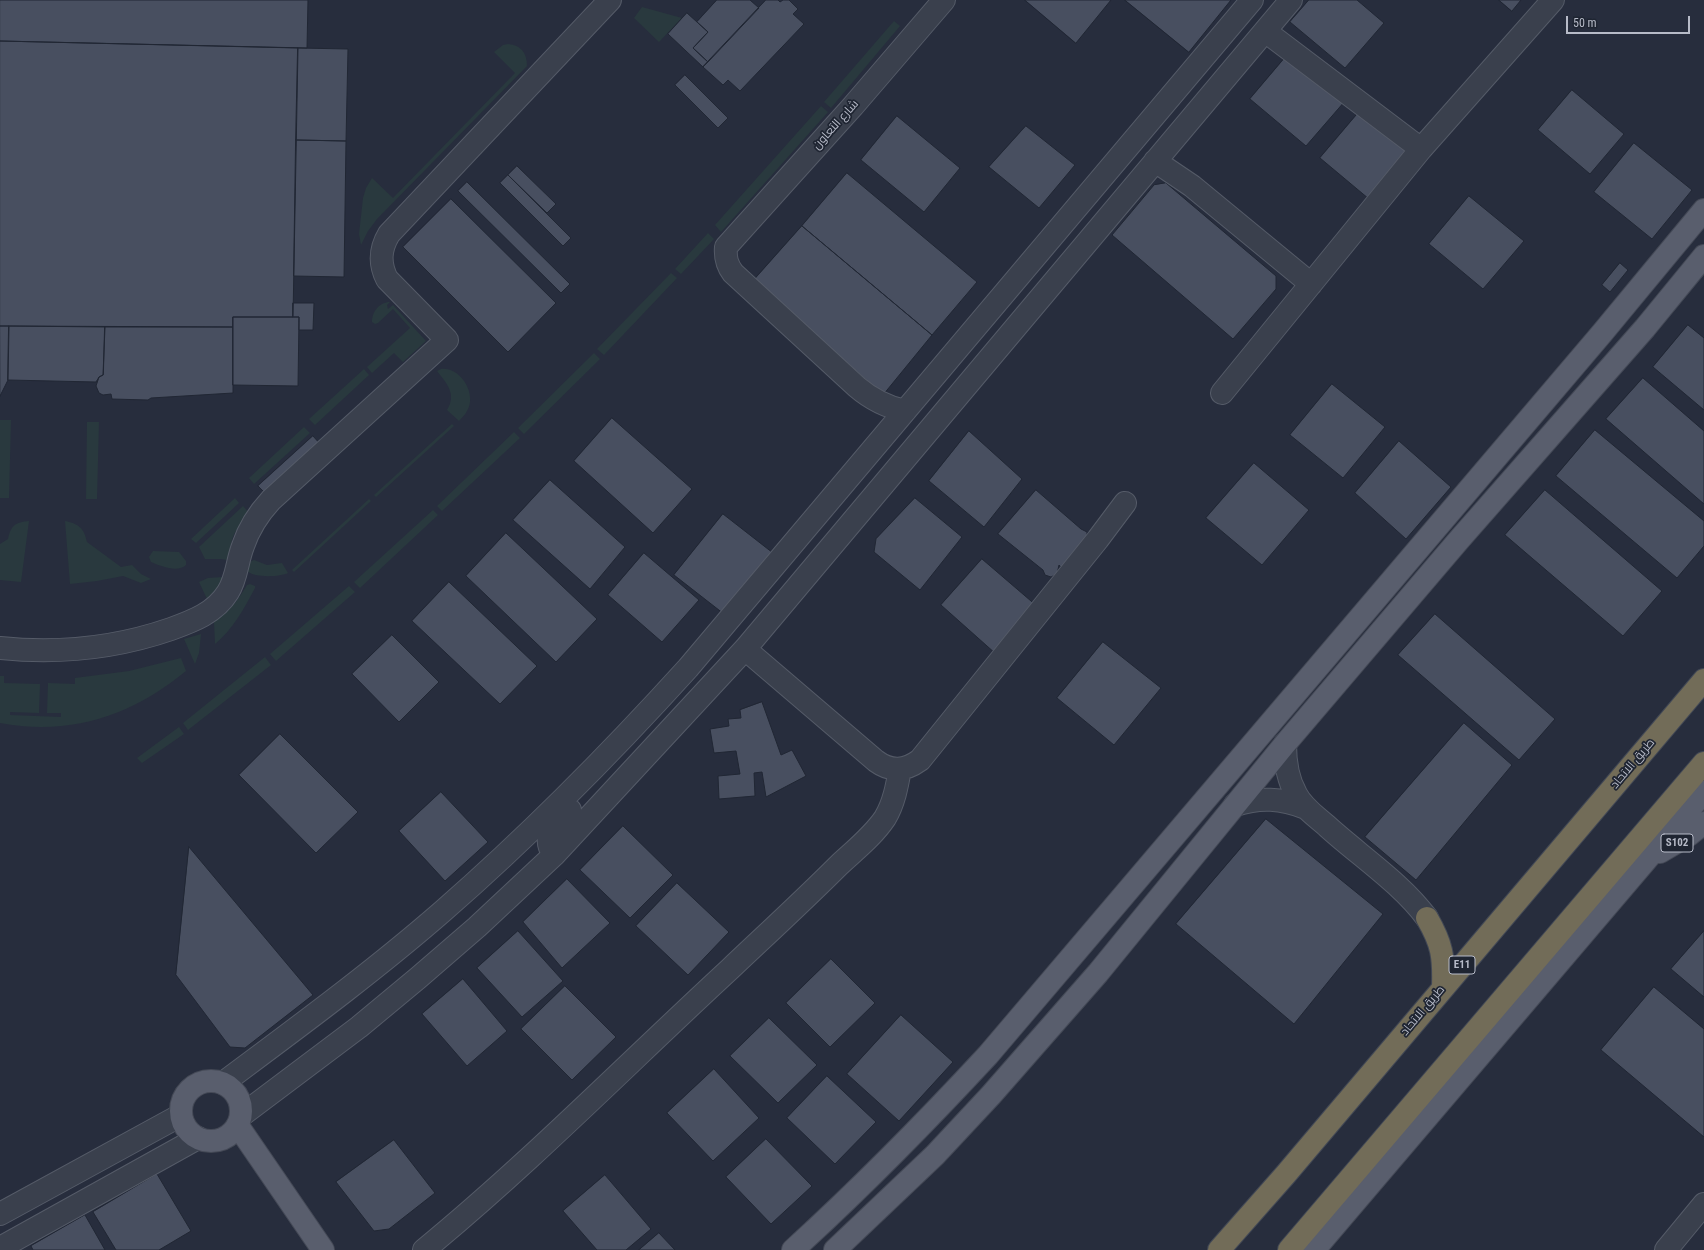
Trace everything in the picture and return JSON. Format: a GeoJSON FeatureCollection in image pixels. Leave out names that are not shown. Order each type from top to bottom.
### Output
{"type":"FeatureCollection","features":[{"type":"Feature","properties":{"kind":"highway","name":"طريق الاتحاد"},"geometry":{"type":"LineString","coordinates":[[1219,1250],[1286,1174],[1704,680]]}},
{"type":"Feature","properties":{"kind":"highway"},"geometry":{"type":"LineString","coordinates":[[1289,1250],[1704,763]]}},
{"type":"Feature","properties":{"kind":"highway"},"geometry":{"type":"LineString","coordinates":[[1427,918],[1438,937],[1442,953],[1443,987]]}},
{"type":"Feature","properties":{"kind":"main road"},"geometry":{"type":"LineString","coordinates":[[793,1250],[880,1168],[929,1119],[988,1055],[1603,332],[1704,210]]}},
{"type":"Feature","properties":{"kind":"main road"},"geometry":{"type":"LineString","coordinates":[[835,1250],[935,1154],[991,1096],[1098,973],[1285,744],[1458,541],[1645,328],[1704,256]]}},
{"type":"Feature","properties":{"kind":"main road"},"geometry":{"type":"LineString","coordinates":[[1314,1250],[1704,792]]}},
{"type":"Feature","properties":{"kind":"main road","name":"S102"},"geometry":{"type":"LineString","coordinates":[[1647,859],[1678,842],[1704,823]]}},
{"type":"Feature","properties":{"kind":"main road"},"geometry":{"type":"LineString","coordinates":[[207,1081],[223,1083],[232,1089],[238,1096],[241,1105],[240,1120],[232,1133],[225,1138],[217,1141],[207,1141],[198,1138],[190,1132],[184,1124],[181,1115],[181,1106],[185,1097],[194,1086],[207,1081]]}},
{"type":"Feature","properties":{"kind":"main road"},"geometry":{"type":"LineString","coordinates":[[240,1120],[323,1250]]}},
{"type":"Feature","properties":{"kind":"street"},"geometry":{"type":"LineString","coordinates":[[0,648],[44,651],[90,648],[136,640],[181,626],[203,616],[217,606],[231,587],[236,574],[242,546],[251,527],[262,510],[276,495],[447,340],[387,278],[384,272],[381,256],[382,248],[389,234],[610,0]]}},
{"type":"Feature","properties":{"kind":"street","name":"شارع التعاون"},"geometry":{"type":"LineString","coordinates":[[926,0],[932,2],[944,0]]}},
{"type":"Feature","properties":{"kind":"street","name":"شارع التعاون"},"geometry":{"type":"LineString","coordinates":[[905,411],[894,409],[879,402],[857,387],[734,273],[726,261],[726,247],[853,106],[944,0]]}},
{"type":"Feature","properties":{"kind":"street"},"geometry":{"type":"LineString","coordinates":[[223,1083],[329,1004],[401,946],[489,870],[580,782],[636,725],[688,668],[1252,0]]}},
{"type":"Feature","properties":{"kind":"street"},"geometry":{"type":"LineString","coordinates":[[240,1120],[359,1027],[418,978],[477,927],[554,855],[745,649],[1291,0]]}},
{"type":"Feature","properties":{"kind":"street"},"geometry":{"type":"LineString","coordinates":[[1222,393],[1421,149],[1552,0]]}},
{"type":"Feature","properties":{"kind":"street"},"geometry":{"type":"LineString","coordinates":[[1265,30],[1421,149]]}},
{"type":"Feature","properties":{"kind":"street"},"geometry":{"type":"LineString","coordinates":[[1155,161],[1192,186],[1311,284]]}},
{"type":"Feature","properties":{"kind":"street"},"geometry":{"type":"LineString","coordinates":[[745,649],[876,761],[891,769],[907,768],[920,760],[1098,539],[1125,503]]}},
{"type":"Feature","properties":{"kind":"street"},"geometry":{"type":"LineString","coordinates":[[1285,744],[1285,758],[1291,784],[1297,796],[1306,808],[1409,896],[1427,918]]}},
{"type":"Feature","properties":{"kind":"street"},"geometry":{"type":"LineString","coordinates":[[424,1250],[465,1216],[611,1081],[660,1033],[807,897],[876,829],[891,806],[896,793],[900,769]]}},
{"type":"Feature","properties":{"kind":"street"},"geometry":{"type":"LineString","coordinates":[[554,855],[549,846],[549,836],[579,798],[581,793],[580,782]]}},
{"type":"Feature","properties":{"kind":"street"},"geometry":{"type":"LineString","coordinates":[[1235,805],[1249,800],[1277,799],[1291,802],[1306,808]]}},
{"type":"Feature","properties":{"kind":"street"},"geometry":{"type":"LineString","coordinates":[[0,1214],[181,1115]]}},
{"type":"Feature","properties":{"kind":"street"},"geometry":{"type":"LineString","coordinates":[[0,1248],[198,1138]]}},
{"type":"Feature","properties":{"kind":"street"},"geometry":{"type":"LineString","coordinates":[[1666,1250],[1704,1204]]}},
{"type":"Feature","properties":{"kind":"shaded area"},"geometry":{"type":"Polygon","coordinates":[[[642,7],[682,18],[659,42],[634,18],[642,7]]]}},
{"type":"Feature","properties":{"kind":"shaded area"},"geometry":{"type":"Polygon","coordinates":[[[894,21],[900,26],[831,108],[824,102],[894,21]]]}},
{"type":"Feature","properties":{"kind":"shaded area"},"geometry":{"type":"Polygon","coordinates":[[[508,44],[516,46],[522,50],[526,57],[527,66],[377,219],[368,231],[361,245],[359,234],[363,198],[366,188],[372,178],[393,198],[515,73],[494,52],[503,45],[508,44]]]}},
{"type":"Feature","properties":{"kind":"shaded area"},"geometry":{"type":"Polygon","coordinates":[[[821,106],[828,112],[721,232],[715,225],[821,106]]]}},
{"type":"Feature","properties":{"kind":"shaded area"},"geometry":{"type":"Polygon","coordinates":[[[708,233],[714,239],[681,274],[675,269],[708,233]]]}},
{"type":"Feature","properties":{"kind":"shaded area"},"geometry":{"type":"Polygon","coordinates":[[[671,273],[677,278],[604,355],[597,349],[671,273]]]}},
{"type":"Feature","properties":{"kind":"shaded area"},"geometry":{"type":"Polygon","coordinates":[[[386,302],[390,302],[387,305],[388,309],[393,305],[426,341],[403,362],[394,353],[372,373],[367,367],[410,328],[393,309],[378,323],[375,324],[372,322],[373,314],[377,308],[386,302]]]}},
{"type":"Feature","properties":{"kind":"shaded area"},"geometry":{"type":"Polygon","coordinates":[[[594,353],[600,359],[524,434],[518,428],[594,353]]]}},
{"type":"Feature","properties":{"kind":"shaded area"},"geometry":{"type":"Polygon","coordinates":[[[364,369],[369,375],[315,425],[309,419],[364,369]]]}},
{"type":"Feature","properties":{"kind":"shaded area"},"geometry":{"type":"Polygon","coordinates":[[[447,369],[458,374],[469,390],[469,408],[459,421],[447,410],[450,404],[451,394],[450,389],[437,371],[447,369]]]}},
{"type":"Feature","properties":{"kind":"shaded area"},"geometry":{"type":"Polygon","coordinates":[[[0,420],[11,420],[9,498],[0,498],[0,420]]]}},
{"type":"Feature","properties":{"kind":"shaded area"},"geometry":{"type":"Polygon","coordinates":[[[87,422],[99,422],[97,499],[86,499],[87,422]]]}},
{"type":"Feature","properties":{"kind":"shaded area"},"geometry":{"type":"Polygon","coordinates":[[[452,424],[454,426],[376,497],[374,495],[452,424]]]}},
{"type":"Feature","properties":{"kind":"shaded area"},"geometry":{"type":"Polygon","coordinates":[[[304,427],[310,433],[254,484],[249,478],[304,427]]]}},
{"type":"Feature","properties":{"kind":"shaded area"},"geometry":{"type":"Polygon","coordinates":[[[514,432],[520,438],[442,511],[437,506],[514,432]]]}},
{"type":"Feature","properties":{"kind":"shaded area"},"geometry":{"type":"Polygon","coordinates":[[[235,498],[239,503],[196,543],[191,539],[235,498]]]}},
{"type":"Feature","properties":{"kind":"shaded area"},"geometry":{"type":"Polygon","coordinates":[[[369,499],[371,501],[294,572],[292,570],[369,499]]]}},
{"type":"Feature","properties":{"kind":"shaded area"},"geometry":{"type":"Polygon","coordinates":[[[243,506],[251,515],[236,531],[228,560],[205,559],[199,547],[243,506]]]}},
{"type":"Feature","properties":{"kind":"shaded area"},"geometry":{"type":"Polygon","coordinates":[[[433,510],[438,515],[360,588],[354,582],[433,510]]]}},
{"type":"Feature","properties":{"kind":"shaded area"},"geometry":{"type":"Polygon","coordinates":[[[29,521],[21,582],[0,580],[0,544],[8,539],[14,526],[20,522],[29,521]]]}},
{"type":"Feature","properties":{"kind":"shaded area"},"geometry":{"type":"Polygon","coordinates":[[[65,521],[80,527],[87,542],[121,567],[132,565],[141,574],[151,579],[141,583],[123,576],[70,584],[65,521]]]}},
{"type":"Feature","properties":{"kind":"shaded area"},"geometry":{"type":"Polygon","coordinates":[[[153,551],[179,552],[186,561],[186,565],[174,569],[155,564],[151,562],[149,557],[153,551]]]}},
{"type":"Feature","properties":{"kind":"shaded area"},"geometry":{"type":"Polygon","coordinates":[[[254,560],[267,565],[282,563],[288,573],[267,576],[255,575],[247,571],[249,562],[254,560]]]}},
{"type":"Feature","properties":{"kind":"shaded area"},"geometry":{"type":"Polygon","coordinates":[[[222,577],[226,579],[210,600],[207,599],[199,582],[208,578],[222,577]]]}},
{"type":"Feature","properties":{"kind":"shaded area"},"geometry":{"type":"Polygon","coordinates":[[[250,584],[255,586],[255,588],[247,604],[233,625],[215,644],[214,622],[229,610],[237,601],[247,585],[250,584]]]}},
{"type":"Feature","properties":{"kind":"shaded area"},"geometry":{"type":"Polygon","coordinates":[[[349,586],[355,592],[276,661],[270,654],[349,586]]]}},
{"type":"Feature","properties":{"kind":"shaded area"},"geometry":{"type":"Polygon","coordinates":[[[201,634],[199,653],[195,664],[184,639],[201,634]]]}},
{"type":"Feature","properties":{"kind":"shaded area"},"geometry":{"type":"Polygon","coordinates":[[[265,657],[271,665],[188,730],[183,723],[265,657]]]}},
{"type":"Feature","properties":{"kind":"shaded area"},"geometry":{"type":"Polygon","coordinates":[[[181,658],[186,671],[165,687],[122,711],[99,719],[51,727],[0,723],[0,676],[4,676],[4,683],[40,684],[39,713],[10,712],[10,715],[61,717],[61,713],[47,713],[48,683],[75,684],[75,678],[129,671],[181,658]]]}},
{"type":"Feature","properties":{"kind":"shaded area"},"geometry":{"type":"Polygon","coordinates":[[[179,727],[184,734],[142,763],[137,758],[179,727]]]}},
{"type":"Feature","properties":{"kind":"building"},"geometry":{"type":"Polygon","coordinates":[[[0,0],[308,0],[307,48],[0,41],[0,0]]]}},
{"type":"Feature","properties":{"kind":"building"},"geometry":{"type":"Polygon","coordinates":[[[717,0],[750,0],[759,8],[708,62],[693,48],[708,32],[697,22],[717,0]]]}},
{"type":"Feature","properties":{"kind":"building"},"geometry":{"type":"Polygon","coordinates":[[[766,0],[778,0],[780,2],[783,0],[789,0],[798,9],[793,14],[804,24],[740,91],[728,80],[723,85],[703,67],[766,0]]]}},
{"type":"Feature","properties":{"kind":"building"},"geometry":{"type":"Polygon","coordinates":[[[1025,0],[1111,0],[1076,43],[1025,0]]]}},
{"type":"Feature","properties":{"kind":"building"},"geometry":{"type":"Polygon","coordinates":[[[1125,0],[1231,0],[1189,52],[1125,0]]]}},
{"type":"Feature","properties":{"kind":"building"},"geometry":{"type":"Polygon","coordinates":[[[1309,0],[1357,0],[1384,23],[1345,68],[1290,22],[1309,0]]]}},
{"type":"Feature","properties":{"kind":"building"},"geometry":{"type":"Polygon","coordinates":[[[1499,0],[1521,0],[1512,11],[1499,0]]]}},
{"type":"Feature","properties":{"kind":"building"},"geometry":{"type":"Polygon","coordinates":[[[687,13],[708,32],[693,48],[708,62],[703,67],[668,34],[687,13]]]}},
{"type":"Feature","properties":{"kind":"building"},"geometry":{"type":"Polygon","coordinates":[[[0,41],[298,48],[293,317],[233,317],[233,327],[0,326],[0,41]]]}},
{"type":"Feature","properties":{"kind":"building"},"geometry":{"type":"Polygon","coordinates":[[[298,48],[348,49],[346,141],[296,140],[298,48]]]}},
{"type":"Feature","properties":{"kind":"building"},"geometry":{"type":"Polygon","coordinates":[[[1289,53],[1345,101],[1306,146],[1250,99],[1289,53]]]}},
{"type":"Feature","properties":{"kind":"building"},"geometry":{"type":"Polygon","coordinates":[[[685,75],[728,118],[718,128],[675,85],[685,75]]]}},
{"type":"Feature","properties":{"kind":"building"},"geometry":{"type":"Polygon","coordinates":[[[1572,90],[1624,134],[1590,174],[1538,130],[1572,90]]]}},
{"type":"Feature","properties":{"kind":"building"},"geometry":{"type":"Polygon","coordinates":[[[1359,112],[1414,157],[1375,204],[1320,158],[1359,112]]]}},
{"type":"Feature","properties":{"kind":"building"},"geometry":{"type":"Polygon","coordinates":[[[897,116],[960,168],[924,212],[861,160],[897,116]]]}},
{"type":"Feature","properties":{"kind":"building"},"geometry":{"type":"Polygon","coordinates":[[[1026,126],[1075,165],[1039,208],[989,167],[1026,126]]]}},
{"type":"Feature","properties":{"kind":"building"},"geometry":{"type":"Polygon","coordinates":[[[296,140],[346,141],[344,277],[294,276],[296,140]]]}},
{"type":"Feature","properties":{"kind":"building"},"geometry":{"type":"Polygon","coordinates":[[[1634,143],[1692,190],[1652,239],[1594,192],[1634,143]]]}},
{"type":"Feature","properties":{"kind":"building"},"geometry":{"type":"Polygon","coordinates":[[[517,166],[556,204],[547,213],[508,175],[517,166]]]}},
{"type":"Feature","properties":{"kind":"building"},"geometry":{"type":"Polygon","coordinates":[[[847,173],[977,282],[932,335],[802,226],[847,173]]]}},
{"type":"Feature","properties":{"kind":"building"},"geometry":{"type":"Polygon","coordinates":[[[508,175],[571,238],[563,246],[500,183],[508,175]]]}},
{"type":"Feature","properties":{"kind":"building"},"geometry":{"type":"Polygon","coordinates":[[[467,182],[570,284],[561,293],[458,191],[467,182]]]}},
{"type":"Feature","properties":{"kind":"building"},"geometry":{"type":"Polygon","coordinates":[[[1166,183],[1276,276],[1276,289],[1233,339],[1112,235],[1154,185],[1166,183]]]}},
{"type":"Feature","properties":{"kind":"building"},"geometry":{"type":"Polygon","coordinates":[[[1469,196],[1524,241],[1483,289],[1429,244],[1469,196]]]}},
{"type":"Feature","properties":{"kind":"building"},"geometry":{"type":"Polygon","coordinates":[[[451,199],[556,303],[508,352],[403,247],[451,199]]]}},
{"type":"Feature","properties":{"kind":"building"},"geometry":{"type":"Polygon","coordinates":[[[802,226],[932,335],[883,395],[754,280],[802,226]]]}},
{"type":"Feature","properties":{"kind":"building"},"geometry":{"type":"Polygon","coordinates":[[[1620,263],[1628,270],[1610,292],[1602,285],[1620,263]]]}},
{"type":"Feature","properties":{"kind":"building"},"geometry":{"type":"Polygon","coordinates":[[[293,303],[314,303],[313,330],[299,330],[299,317],[293,317],[293,303]]]}},
{"type":"Feature","properties":{"kind":"building"},"geometry":{"type":"Polygon","coordinates":[[[233,317],[299,317],[298,386],[233,385],[233,317]]]}},
{"type":"Feature","properties":{"kind":"building"},"geometry":{"type":"Polygon","coordinates":[[[1688,325],[1704,338],[1704,410],[1653,367],[1688,325]]]}},
{"type":"Feature","properties":{"kind":"building"},"geometry":{"type":"Polygon","coordinates":[[[0,326],[9,326],[8,380],[0,396],[0,326]]]}},
{"type":"Feature","properties":{"kind":"building"},"geometry":{"type":"Polygon","coordinates":[[[9,326],[105,327],[103,375],[99,377],[96,382],[8,380],[9,326]]]}},
{"type":"Feature","properties":{"kind":"building"},"geometry":{"type":"Polygon","coordinates":[[[105,327],[233,327],[233,393],[151,398],[148,400],[112,399],[111,394],[103,395],[99,393],[96,386],[99,377],[103,375],[105,327]]]}},
{"type":"Feature","properties":{"kind":"building"},"geometry":{"type":"Polygon","coordinates":[[[1643,378],[1704,431],[1704,504],[1606,419],[1643,378]]]}},
{"type":"Feature","properties":{"kind":"building"},"geometry":{"type":"Polygon","coordinates":[[[1332,384],[1385,427],[1343,478],[1290,435],[1332,384]]]}},
{"type":"Feature","properties":{"kind":"building"},"geometry":{"type":"Polygon","coordinates":[[[612,418],[692,489],[653,533],[574,461],[612,418]]]}},
{"type":"Feature","properties":{"kind":"building"},"geometry":{"type":"Polygon","coordinates":[[[1595,430],[1704,521],[1704,546],[1677,578],[1556,476],[1595,430]]]}},
{"type":"Feature","properties":{"kind":"building"},"geometry":{"type":"Polygon","coordinates":[[[969,431],[1022,479],[984,527],[929,481],[969,431]]]}},
{"type":"Feature","properties":{"kind":"building"},"geometry":{"type":"Polygon","coordinates":[[[313,436],[321,445],[267,495],[258,486],[313,436]]]}},
{"type":"Feature","properties":{"kind":"building"},"geometry":{"type":"Polygon","coordinates":[[[1399,441],[1451,487],[1406,539],[1355,493],[1399,441]]]}},
{"type":"Feature","properties":{"kind":"building"},"geometry":{"type":"Polygon","coordinates":[[[1254,463],[1309,510],[1262,565],[1206,518],[1254,463]]]}},
{"type":"Feature","properties":{"kind":"building"},"geometry":{"type":"Polygon","coordinates":[[[550,480],[625,547],[590,589],[513,520],[550,480]]]}},
{"type":"Feature","properties":{"kind":"building"},"geometry":{"type":"Polygon","coordinates":[[[1036,490],[1081,529],[1087,532],[1087,539],[1083,544],[1078,546],[1080,548],[1062,568],[1059,565],[1057,574],[1051,577],[1045,575],[1043,570],[998,534],[1036,490]]]}},
{"type":"Feature","properties":{"kind":"building"},"geometry":{"type":"Polygon","coordinates":[[[1545,490],[1662,591],[1623,636],[1505,535],[1545,490]]]}},
{"type":"Feature","properties":{"kind":"building"},"geometry":{"type":"Polygon","coordinates":[[[915,498],[962,537],[920,590],[874,552],[876,539],[915,498]]]}},
{"type":"Feature","properties":{"kind":"building"},"geometry":{"type":"Polygon","coordinates":[[[723,514],[773,553],[724,614],[674,575],[723,514]]]}},
{"type":"Feature","properties":{"kind":"building"},"geometry":{"type":"Polygon","coordinates":[[[506,533],[597,619],[556,662],[466,576],[506,533]]]}},
{"type":"Feature","properties":{"kind":"building"},"geometry":{"type":"Polygon","coordinates":[[[644,553],[699,600],[662,642],[608,595],[644,553]]]}},
{"type":"Feature","properties":{"kind":"building"},"geometry":{"type":"Polygon","coordinates":[[[982,559],[1038,607],[996,654],[941,605],[982,559]]]}},
{"type":"Feature","properties":{"kind":"building"},"geometry":{"type":"Polygon","coordinates":[[[449,582],[537,666],[500,704],[412,621],[449,582]]]}},
{"type":"Feature","properties":{"kind":"building"},"geometry":{"type":"Polygon","coordinates":[[[1435,614],[1555,719],[1519,760],[1398,655],[1435,614]]]}},
{"type":"Feature","properties":{"kind":"building"},"geometry":{"type":"Polygon","coordinates":[[[392,635],[439,682],[399,722],[352,674],[392,635]]]}},
{"type":"Feature","properties":{"kind":"building"},"geometry":{"type":"Polygon","coordinates":[[[1103,642],[1161,688],[1114,745],[1057,698],[1103,642]]]}},
{"type":"Feature","properties":{"kind":"building"},"geometry":{"type":"Polygon","coordinates":[[[762,702],[781,755],[792,750],[806,776],[766,797],[762,772],[754,773],[755,796],[719,799],[718,776],[740,774],[736,751],[714,753],[710,729],[729,726],[728,719],[741,718],[740,710],[762,702]]]}},
{"type":"Feature","properties":{"kind":"building"},"geometry":{"type":"Polygon","coordinates":[[[1464,723],[1512,765],[1416,880],[1365,837],[1464,723]]]}},
{"type":"Feature","properties":{"kind":"building"},"geometry":{"type":"Polygon","coordinates":[[[280,734],[358,812],[316,853],[239,775],[280,734]]]}},
{"type":"Feature","properties":{"kind":"building"},"geometry":{"type":"Polygon","coordinates":[[[441,792],[488,842],[445,881],[399,831],[441,792]]]}},
{"type":"Feature","properties":{"kind":"building"},"geometry":{"type":"Polygon","coordinates":[[[1266,819],[1383,914],[1294,1024],[1176,924],[1266,819]]]}},
{"type":"Feature","properties":{"kind":"building"},"geometry":{"type":"Polygon","coordinates":[[[623,826],[673,875],[630,918],[580,870],[623,826]]]}},
{"type":"Feature","properties":{"kind":"building"},"geometry":{"type":"Polygon","coordinates":[[[189,847],[313,995],[245,1048],[230,1047],[176,975],[189,847]]]}},
{"type":"Feature","properties":{"kind":"building"},"geometry":{"type":"Polygon","coordinates":[[[567,879],[610,923],[562,968],[523,922],[567,879]]]}},
{"type":"Feature","properties":{"kind":"building"},"geometry":{"type":"Polygon","coordinates":[[[677,883],[729,932],[688,975],[636,926],[677,883]]]}},
{"type":"Feature","properties":{"kind":"building"},"geometry":{"type":"Polygon","coordinates":[[[518,931],[563,981],[522,1017],[477,968],[518,931]]]}},
{"type":"Feature","properties":{"kind":"building"},"geometry":{"type":"Polygon","coordinates":[[[1704,931],[1704,997],[1671,969],[1704,931]]]}},
{"type":"Feature","properties":{"kind":"building"},"geometry":{"type":"Polygon","coordinates":[[[831,959],[875,1003],[830,1047],[786,1003],[831,959]]]}},
{"type":"Feature","properties":{"kind":"building"},"geometry":{"type":"Polygon","coordinates":[[[463,979],[507,1031],[467,1066],[422,1014],[463,979]]]}},
{"type":"Feature","properties":{"kind":"building"},"geometry":{"type":"Polygon","coordinates":[[[565,986],[616,1037],[572,1080],[521,1029],[565,986]]]}},
{"type":"Feature","properties":{"kind":"building"},"geometry":{"type":"Polygon","coordinates":[[[1654,987],[1704,1029],[1704,1137],[1601,1050],[1654,987]]]}},
{"type":"Feature","properties":{"kind":"building"},"geometry":{"type":"Polygon","coordinates":[[[901,1015],[953,1062],[899,1121],[847,1074],[901,1015]]]}},
{"type":"Feature","properties":{"kind":"building"},"geometry":{"type":"Polygon","coordinates":[[[769,1018],[817,1065],[778,1103],[730,1056],[769,1018]]]}},
{"type":"Feature","properties":{"kind":"building"},"geometry":{"type":"Polygon","coordinates":[[[714,1069],[759,1118],[713,1161],[667,1113],[714,1069]]]}},
{"type":"Feature","properties":{"kind":"building"},"geometry":{"type":"Polygon","coordinates":[[[827,1076],[876,1122],[835,1164],[787,1118],[827,1076]]]}},
{"type":"Feature","properties":{"kind":"building"},"geometry":{"type":"Polygon","coordinates":[[[766,1139],[812,1186],[771,1224],[726,1177],[766,1139]]]}},
{"type":"Feature","properties":{"kind":"building"},"geometry":{"type":"Polygon","coordinates":[[[394,1140],[435,1193],[389,1229],[374,1231],[336,1182],[394,1140]]]}},
{"type":"Feature","properties":{"kind":"building"},"geometry":{"type":"Polygon","coordinates":[[[157,1174],[191,1231],[159,1250],[116,1250],[93,1212],[157,1174]]]}},
{"type":"Feature","properties":{"kind":"building"},"geometry":{"type":"Polygon","coordinates":[[[605,1175],[651,1229],[626,1250],[597,1250],[563,1211],[605,1175]]]}},
{"type":"Feature","properties":{"kind":"building"},"geometry":{"type":"Polygon","coordinates":[[[85,1215],[105,1250],[33,1250],[31,1246],[85,1215]]]}},
{"type":"Feature","properties":{"kind":"building"},"geometry":{"type":"Polygon","coordinates":[[[659,1233],[675,1250],[639,1250],[659,1233]]]}}]}
